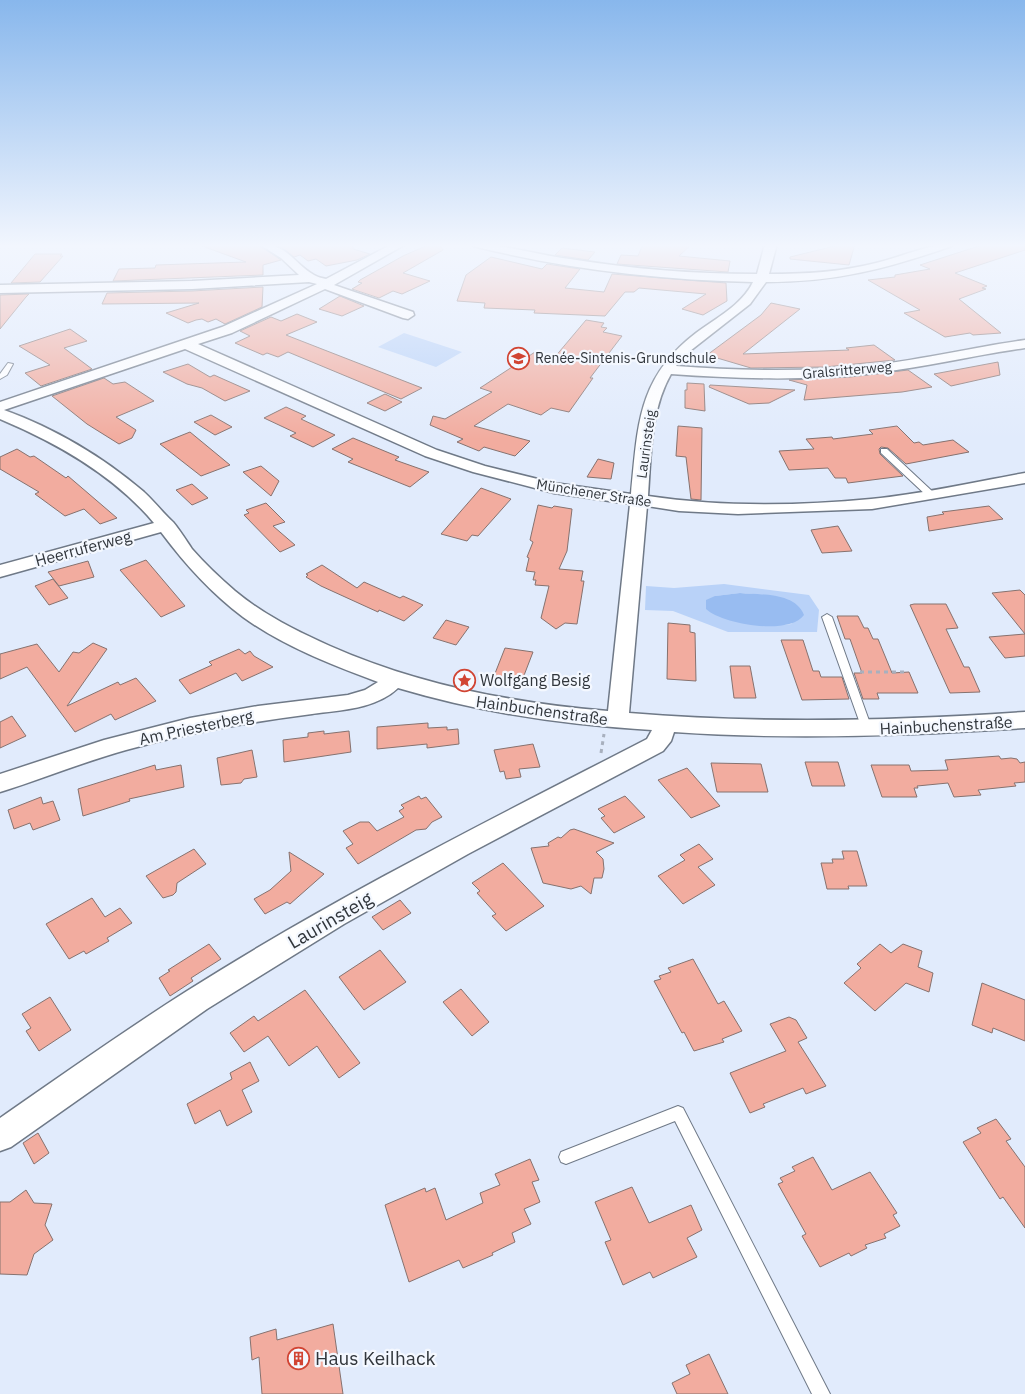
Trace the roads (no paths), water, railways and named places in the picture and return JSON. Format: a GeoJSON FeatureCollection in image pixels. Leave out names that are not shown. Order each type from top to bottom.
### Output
{"type":"FeatureCollection","features":[{"type":"Feature","properties":{"kind":"street"},"geometry":{"type":"LineString","coordinates":[[0,407],[188,344],[275,309]]}},
{"type":"Feature","properties":{"kind":"street"},"geometry":{"type":"LineString","coordinates":[[391,309],[408,315]]}},
{"type":"Feature","properties":{"kind":"street","name":"Laurinsteig"},"geometry":{"type":"LineString","coordinates":[[611,726],[649,410],[654,393],[667,370],[692,343],[739,309]]}},
{"type":"Feature","properties":{"kind":"street","name":"Münchener Straße"},"geometry":{"type":"LineString","coordinates":[[188,344],[431,453],[479,469],[554,488],[639,501],[738,509],[798,508],[872,504],[1025,478]]}},
{"type":"Feature","properties":{"kind":"street","name":"Gralsritterweg"},"geometry":{"type":"LineString","coordinates":[[667,370],[746,375],[842,372],[920,363],[1025,344]]}},
{"type":"Feature","properties":{"kind":"street","name":"Hainbuchenstraße"},"geometry":{"type":"LineString","coordinates":[[0,414],[55,440],[89,459],[139,497],[166,525],[206,574],[224,592],[253,615],[328,654],[392,681],[454,698],[562,715],[611,726],[664,724],[765,729],[867,729],[953,726],[1025,720]]}},
{"type":"Feature","properties":{"kind":"street","name":"Heerruferweg"},"geometry":{"type":"LineString","coordinates":[[0,571],[166,525]]}},
{"type":"Feature","properties":{"kind":"street","name":"Am Priesterberg"},"geometry":{"type":"LineString","coordinates":[[0,783],[50,765],[168,731],[223,719],[348,702],[368,697],[384,690],[392,681]]}},
{"type":"Feature","properties":{"kind":"street","name":"Laurinsteig"},"geometry":{"type":"LineString","coordinates":[[0,1136],[198,1000],[335,916],[459,847],[655,745],[663,735],[664,724]]}},
{"type":"Feature","properties":{"kind":"lane"},"geometry":{"type":"LineString","coordinates":[[0,376],[5,374],[10,364]]}},
{"type":"Feature","properties":{"kind":"lane"},"geometry":{"type":"LineString","coordinates":[[884,451],[930,494]]}},
{"type":"Feature","properties":{"kind":"lane"},"geometry":{"type":"LineString","coordinates":[[827,616],[867,729]]}},
{"type":"Feature","properties":{"kind":"lane"},"geometry":{"type":"LineString","coordinates":[[566,1157],[678,1113],[821,1394]]}},
{"type":"Feature","properties":{"kind":"place","name":"Renée-Sintenis-Grundschule"},"geometry":{"type":"Point","coordinates":[519,358]}},
{"type":"Feature","properties":{"kind":"place","name":"Wolfgang Besig"},"geometry":{"type":"Point","coordinates":[464,680]}},
{"type":"Feature","properties":{"kind":"place","name":"Haus Keilhack"},"geometry":{"type":"Point","coordinates":[299,1358]}}]}
